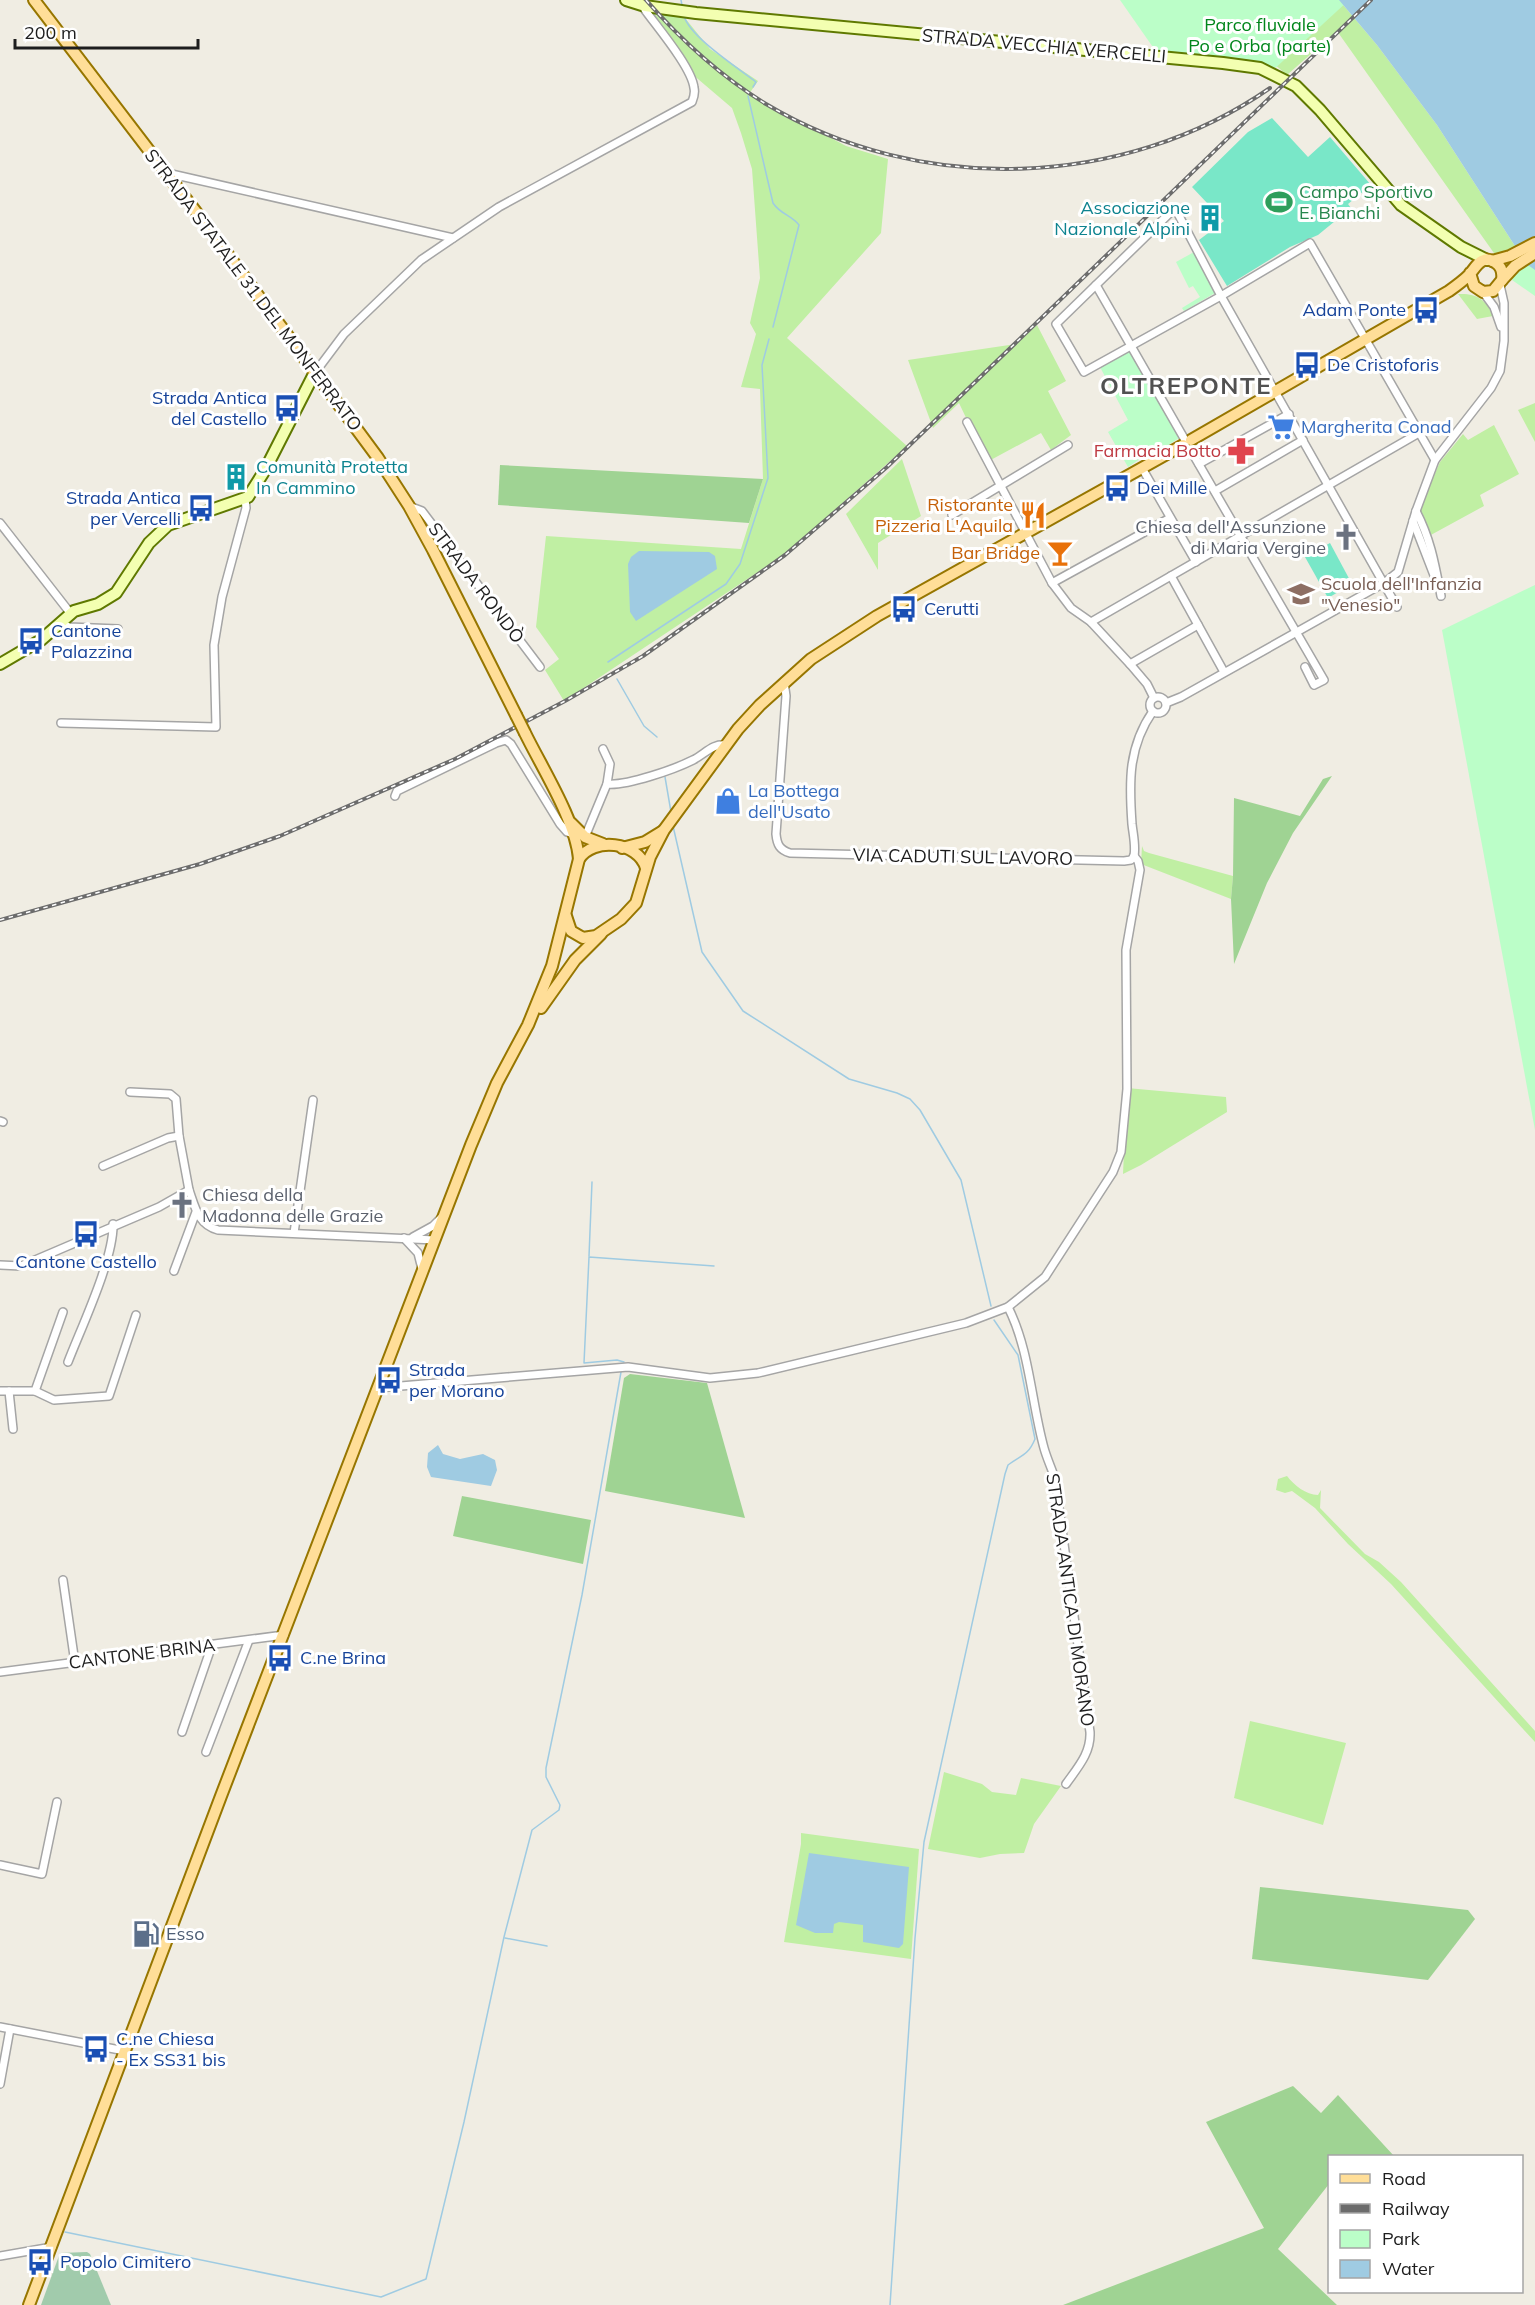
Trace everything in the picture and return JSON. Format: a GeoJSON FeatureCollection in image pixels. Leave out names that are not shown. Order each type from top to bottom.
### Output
{"type":"FeatureCollection","features":[{"type":"Feature","properties":{"kind":"main road","name":"STRADA STATALE 31 DEL MONFERRATO"},"geometry":{"type":"LineString","coordinates":[[34,0],[378,458],[409,506],[433,550],[566,817],[580,835],[606,844]]}},
{"type":"Feature","properties":{"kind":"main road"},"geometry":{"type":"LineString","coordinates":[[528,1025],[575,960],[636,903],[646,868],[669,824],[738,729],[774,691],[811,659],[843,637],[1025,532],[1187,444],[1449,291],[1481,261],[1510,256],[1535,243]]}},
{"type":"Feature","properties":{"kind":"main road"},"geometry":{"type":"LineString","coordinates":[[1449,291],[1471,288],[1493,291],[1503,279],[1535,252]]}},
{"type":"Feature","properties":{"kind":"main road"},"geometry":{"type":"LineString","coordinates":[[1493,260],[1501,269],[1503,279]]}},
{"type":"Feature","properties":{"kind":"main road"},"geometry":{"type":"LineString","coordinates":[[1472,270],[1471,280],[1481,291]]}},
{"type":"Feature","properties":{"kind":"main road"},"geometry":{"type":"LineString","coordinates":[[622,848],[645,842],[669,824]]}},
{"type":"Feature","properties":{"kind":"main road","name":"STRADA STATALE 31 DEL MONFERRATO"},"geometry":{"type":"LineString","coordinates":[[579,859],[580,835]]}},
{"type":"Feature","properties":{"kind":"main road"},"geometry":{"type":"LineString","coordinates":[[29,2305],[444,1214],[490,1098],[528,1025],[552,966],[579,859],[588,849],[606,844],[638,854],[646,868]]}},
{"type":"Feature","properties":{"kind":"main road"},"geometry":{"type":"LineString","coordinates":[[566,916],[568,926],[579,937],[588,938],[604,931]]}},
{"type":"Feature","properties":{"kind":"street","name":"STRADA VECCHIA VERCELLI"},"geometry":{"type":"LineString","coordinates":[[626,0],[645,6],[661,4],[696,13],[1260,68],[1287,80],[1309,98],[1401,206],[1465,248],[1493,260]]}},
{"type":"Feature","properties":{"kind":"street"},"geometry":{"type":"LineString","coordinates":[[0,664],[41,640],[71,614],[105,601],[116,593],[149,543],[168,525],[245,499],[254,490],[314,374],[344,334],[386,291],[421,260],[499,207],[692,102],[694,88],[692,79],[645,10],[645,6]]}},
{"type":"Feature","properties":{"kind":"street"},"geometry":{"type":"LineString","coordinates":[[166,173],[453,238]]}},
{"type":"Feature","properties":{"kind":"street"},"geometry":{"type":"LineString","coordinates":[[1397,607],[1221,296],[1176,210],[1056,324],[1084,372],[1221,296],[1310,243],[1435,460]]}},
{"type":"Feature","properties":{"kind":"street"},"geometry":{"type":"LineString","coordinates":[[1465,248],[1472,270]]}},
{"type":"Feature","properties":{"kind":"street"},"geometry":{"type":"LineString","coordinates":[[1153,711],[1162,712],[1166,703],[1384,583],[1398,572],[1416,511],[1435,460],[1491,388],[1500,371],[1504,333],[1503,279]]}},
{"type":"Feature","properties":{"kind":"street"},"geometry":{"type":"LineString","coordinates":[[1096,285],[1133,345],[1187,444],[1324,680],[1314,685],[1305,666]]}},
{"type":"Feature","properties":{"kind":"street"},"geometry":{"type":"LineString","coordinates":[[1481,291],[1494,307],[1504,333]]}},
{"type":"Feature","properties":{"kind":"street"},"geometry":{"type":"LineString","coordinates":[[1199,464],[1289,414]]}},
{"type":"Feature","properties":{"kind":"street"},"geometry":{"type":"LineString","coordinates":[[967,422],[1052,583],[1071,608],[1091,622],[1130,664],[1147,684],[1154,698]]}},
{"type":"Feature","properties":{"kind":"street"},"geometry":{"type":"LineString","coordinates":[[1091,622],[1419,433]]}},
{"type":"Feature","properties":{"kind":"street"},"geometry":{"type":"LineString","coordinates":[[1215,491],[1303,440]]}},
{"type":"Feature","properties":{"kind":"street"},"geometry":{"type":"LineString","coordinates":[[952,515],[1068,445]]}},
{"type":"Feature","properties":{"kind":"street"},"geometry":{"type":"LineString","coordinates":[[1142,468],[1196,562]]}},
{"type":"Feature","properties":{"kind":"street"},"geometry":{"type":"LineString","coordinates":[[61,723],[216,727],[214,645],[222,597],[246,508],[245,499]]}},
{"type":"Feature","properties":{"kind":"street","name":"STRADA RONDÒ"},"geometry":{"type":"LineString","coordinates":[[409,506],[422,511],[540,667]]}},
{"type":"Feature","properties":{"kind":"street"},"geometry":{"type":"LineString","coordinates":[[1413,521],[1441,593],[1437,565],[1428,536],[1416,511]]}},
{"type":"Feature","properties":{"kind":"street"},"geometry":{"type":"LineString","coordinates":[[1052,583],[1170,518]]}},
{"type":"Feature","properties":{"kind":"street"},"geometry":{"type":"LineString","coordinates":[[0,523],[71,614]]}},
{"type":"Feature","properties":{"kind":"street"},"geometry":{"type":"LineString","coordinates":[[1171,576],[1224,672]]}},
{"type":"Feature","properties":{"kind":"street"},"geometry":{"type":"LineString","coordinates":[[62,623],[69,627],[118,629]]}},
{"type":"Feature","properties":{"kind":"street"},"geometry":{"type":"LineString","coordinates":[[1130,664],[1198,625]]}},
{"type":"Feature","properties":{"kind":"street","name":"VIA CADUTI SUL LAVORO"},"geometry":{"type":"LineString","coordinates":[[784,682],[786,696],[776,834],[777,842],[785,852],[790,854],[1112,860],[1131,860],[1134,856]]}},
{"type":"Feature","properties":{"kind":"street"},"geometry":{"type":"LineString","coordinates":[[774,691],[785,711]]}},
{"type":"Feature","properties":{"kind":"street"},"geometry":{"type":"LineString","coordinates":[[1154,698],[1161,698],[1166,703]]}},
{"type":"Feature","properties":{"kind":"street"},"geometry":{"type":"LineString","coordinates":[[1153,711],[1150,705],[1154,698]]}},
{"type":"Feature","properties":{"kind":"street"},"geometry":{"type":"LineString","coordinates":[[377,1388],[628,1367],[710,1378],[758,1372],[966,1323],[1008,1307],[1045,1277],[1113,1172],[1121,1152],[1127,1089],[1126,950],[1140,870],[1134,856],[1131,768],[1138,742],[1153,711]]}},
{"type":"Feature","properties":{"kind":"street"},"geometry":{"type":"LineString","coordinates":[[394,796],[397,791],[506,740],[512,744],[560,824],[567,832],[580,835],[607,784],[610,764],[603,749]]}},
{"type":"Feature","properties":{"kind":"street"},"geometry":{"type":"LineString","coordinates":[[607,784],[664,773],[696,759],[712,747],[726,745]]}},
{"type":"Feature","properties":{"kind":"street"},"geometry":{"type":"LineString","coordinates":[[130,1092],[170,1094],[176,1099],[179,1136],[189,1190],[196,1212],[211,1228],[435,1240]]}},
{"type":"Feature","properties":{"kind":"street"},"geometry":{"type":"LineString","coordinates":[[294,1233],[313,1100]]}},
{"type":"Feature","properties":{"kind":"street"},"geometry":{"type":"LineString","coordinates":[[103,1166],[168,1138],[179,1136]]}},
{"type":"Feature","properties":{"kind":"street"},"geometry":{"type":"LineString","coordinates":[[0,1266],[21,1266],[113,1224],[159,1207],[189,1190]]}},
{"type":"Feature","properties":{"kind":"street"},"geometry":{"type":"LineString","coordinates":[[174,1271],[196,1212]]}},
{"type":"Feature","properties":{"kind":"street"},"geometry":{"type":"LineString","coordinates":[[408,1238],[433,1226],[444,1214]]}},
{"type":"Feature","properties":{"kind":"street"},"geometry":{"type":"LineString","coordinates":[[68,1362],[102,1273],[113,1224]]}},
{"type":"Feature","properties":{"kind":"street"},"geometry":{"type":"LineString","coordinates":[[408,1238],[418,1253],[423,1272]]}},
{"type":"Feature","properties":{"kind":"street","name":"STRADA ANTICA DI MORANO"},"geometry":{"type":"LineString","coordinates":[[1008,1307],[1015,1321],[1028,1368],[1044,1449],[1055,1479],[1090,1732],[1090,1743],[1086,1755],[1066,1784]]}},
{"type":"Feature","properties":{"kind":"street"},"geometry":{"type":"LineString","coordinates":[[34,1391],[63,1312]]}},
{"type":"Feature","properties":{"kind":"street"},"geometry":{"type":"LineString","coordinates":[[0,1391],[34,1391],[54,1400],[110,1396],[136,1315]]}},
{"type":"Feature","properties":{"kind":"street"},"geometry":{"type":"LineString","coordinates":[[9,1391],[13,1429]]}},
{"type":"Feature","properties":{"kind":"street"},"geometry":{"type":"LineString","coordinates":[[63,1580],[75,1663]]}},
{"type":"Feature","properties":{"kind":"street","name":"CANTONE BRINA"},"geometry":{"type":"LineString","coordinates":[[0,1672],[284,1635]]}},
{"type":"Feature","properties":{"kind":"street"},"geometry":{"type":"LineString","coordinates":[[206,1752],[249,1640]]}},
{"type":"Feature","properties":{"kind":"street"},"geometry":{"type":"LineString","coordinates":[[182,1732],[212,1645]]}},
{"type":"Feature","properties":{"kind":"street"},"geometry":{"type":"LineString","coordinates":[[0,1865],[42,1874],[57,1802]]}},
{"type":"Feature","properties":{"kind":"street"},"geometry":{"type":"LineString","coordinates":[[0,2027],[125,2051]]}},
{"type":"Feature","properties":{"kind":"street"},"geometry":{"type":"LineString","coordinates":[[0,2084],[10,2029]]}},
{"type":"Feature","properties":{"kind":"street"},"geometry":{"type":"LineString","coordinates":[[0,2256],[52,2247]]}},
{"type":"Feature","properties":{"kind":"green space","name":"Parco fluviale Po e Orba (parte)"},"geometry":{"type":"Polygon","coordinates":[[[1120,0],[1349,0],[1271,72],[1157,53],[1120,0]]]}},
{"type":"Feature","properties":{"kind":"green space"},"geometry":{"type":"Polygon","coordinates":[[[1339,0],[1377,45],[1437,125],[1515,246],[1535,270],[1513,280],[1337,31],[1287,75],[1261,53],[1339,0]]]}},
{"type":"Feature","properties":{"kind":"green space"},"geometry":{"type":"Polygon","coordinates":[[[647,10],[681,13],[710,49],[758,81],[749,94],[846,146],[888,159],[881,233],[787,338],[907,446],[785,554],[564,701],[545,670],[559,659],[536,627],[546,536],[741,549],[763,479],[760,389],[741,387],[756,334],[750,323],[760,278],[752,169],[732,108],[678,62],[647,10]]]}},
{"type":"Feature","properties":{"kind":"green space","name":"Campo Sportivo E. Bianchi"},"geometry":{"type":"Polygon","coordinates":[[[1272,118],[1308,157],[1330,137],[1371,185],[1348,204],[1351,208],[1318,235],[1290,247],[1227,286],[1199,240],[1224,221],[1192,187],[1248,132],[1272,118]]]}},
{"type":"Feature","properties":{"kind":"green space"},"geometry":{"type":"Polygon","coordinates":[[[1194,252],[1215,293],[1184,311],[1182,308],[1200,297],[1193,286],[1189,288],[1176,262],[1194,252]]]}},
{"type":"Feature","properties":{"kind":"green space"},"geometry":{"type":"Polygon","coordinates":[[[1535,261],[1535,296],[1512,280],[1518,272],[1535,261]]]}},
{"type":"Feature","properties":{"kind":"green space"},"geometry":{"type":"Polygon","coordinates":[[[1458,294],[1480,298],[1493,316],[1477,319],[1458,294]]]}},
{"type":"Feature","properties":{"kind":"green space"},"geometry":{"type":"Polygon","coordinates":[[[1037,325],[1066,381],[1048,391],[1071,435],[1051,450],[1041,433],[987,462],[959,403],[933,428],[908,360],[1016,344],[1037,325]]]}},
{"type":"Feature","properties":{"kind":"green space"},"geometry":{"type":"Polygon","coordinates":[[[1132,350],[1179,438],[1149,458],[1146,455],[1128,467],[1108,432],[1128,420],[1100,367],[1132,350]]]}},
{"type":"Feature","properties":{"kind":"green space"},"geometry":{"type":"Polygon","coordinates":[[[1535,403],[1535,442],[1518,410],[1535,403]]]}},
{"type":"Feature","properties":{"kind":"green space"},"geometry":{"type":"Polygon","coordinates":[[[1494,425],[1519,474],[1480,495],[1484,506],[1429,536],[1419,510],[1440,462],[1463,434],[1468,440],[1494,425]]]}},
{"type":"Feature","properties":{"kind":"green space"},"geometry":{"type":"Polygon","coordinates":[[[902,459],[921,516],[878,543],[878,570],[846,514],[902,459]]]}},
{"type":"Feature","properties":{"kind":"green space"},"geometry":{"type":"Polygon","coordinates":[[[500,465],[763,479],[749,523],[498,505],[500,465]]]}},
{"type":"Feature","properties":{"kind":"green space"},"geometry":{"type":"Polygon","coordinates":[[[1330,543],[1352,584],[1328,598],[1305,557],[1330,543]]]}},
{"type":"Feature","properties":{"kind":"green space"},"geometry":{"type":"Polygon","coordinates":[[[1535,585],[1535,1130],[1442,630],[1535,585]]]}},
{"type":"Feature","properties":{"kind":"green space"},"geometry":{"type":"Polygon","coordinates":[[[1332,776],[1293,833],[1267,883],[1234,964],[1231,899],[1234,798],[1300,816],[1323,779],[1332,776]]]}},
{"type":"Feature","properties":{"kind":"green space"},"geometry":{"type":"Polygon","coordinates":[[[1142,846],[1144,851],[1149,853],[1233,876],[1231,899],[1141,864],[1142,846]]]}},
{"type":"Feature","properties":{"kind":"green space"},"geometry":{"type":"Polygon","coordinates":[[[1127,1088],[1226,1097],[1227,1112],[1123,1174],[1127,1088]]]}},
{"type":"Feature","properties":{"kind":"green space"},"geometry":{"type":"Polygon","coordinates":[[[630,1374],[707,1383],[745,1518],[605,1491],[624,1378],[630,1374]]]}},
{"type":"Feature","properties":{"kind":"green space"},"geometry":{"type":"Polygon","coordinates":[[[1287,1476],[1309,1493],[1318,1495],[1321,1490],[1320,1508],[1365,1554],[1379,1562],[1401,1582],[1535,1731],[1535,1742],[1391,1584],[1348,1544],[1315,1508],[1292,1491],[1285,1493],[1276,1490],[1278,1479],[1287,1476]]]}},
{"type":"Feature","properties":{"kind":"green space"},"geometry":{"type":"Polygon","coordinates":[[[462,1496],[591,1520],[583,1564],[453,1536],[462,1496]]]}},
{"type":"Feature","properties":{"kind":"green space"},"geometry":{"type":"Polygon","coordinates":[[[1250,1721],[1346,1743],[1323,1825],[1234,1798],[1250,1721]]]}},
{"type":"Feature","properties":{"kind":"green space"},"geometry":{"type":"Polygon","coordinates":[[[944,1772],[982,1784],[992,1792],[1016,1795],[1021,1778],[1061,1786],[1034,1824],[1024,1853],[980,1858],[928,1849],[944,1772]]]}},
{"type":"Feature","properties":{"kind":"green space"},"geometry":{"type":"Polygon","coordinates":[[[801,1833],[919,1849],[911,1959],[784,1942],[801,1833]]]}},
{"type":"Feature","properties":{"kind":"green space"},"geometry":{"type":"Polygon","coordinates":[[[1260,1887],[1468,1910],[1475,1919],[1428,1980],[1252,1959],[1260,1887]]]}},
{"type":"Feature","properties":{"kind":"green space"},"geometry":{"type":"Polygon","coordinates":[[[1293,2086],[1321,2113],[1338,2095],[1393,2155],[1328,2155],[1328,2185],[1278,2249],[1337,2305],[1063,2305],[1264,2228],[1206,2122],[1293,2086]]]}},
{"type":"Feature","properties":{"kind":"green space"},"geometry":{"type":"Polygon","coordinates":[[[87,2252],[90,2254],[111,2305],[41,2305],[60,2253],[87,2252]]]}},
{"type":"Feature","properties":{"kind":"water"},"geometry":{"type":"Polygon","coordinates":[[[1339,0],[1535,0],[1535,270],[1528,265],[1515,246],[1437,125],[1377,45],[1339,0]]]}},
{"type":"Feature","properties":{"kind":"water"},"geometry":{"type":"Polygon","coordinates":[[[639,551],[709,552],[715,556],[717,569],[636,621],[630,612],[628,564],[631,557],[639,551]]]}},
{"type":"Feature","properties":{"kind":"water"},"geometry":{"type":"Polygon","coordinates":[[[438,1445],[443,1454],[460,1459],[483,1454],[495,1460],[497,1470],[491,1486],[431,1477],[427,1467],[428,1453],[438,1445]]]}},
{"type":"Feature","properties":{"kind":"water"},"geometry":{"type":"Polygon","coordinates":[[[809,1853],[909,1867],[903,1944],[899,1948],[863,1942],[863,1925],[839,1922],[834,1924],[833,1933],[815,1933],[796,1925],[809,1853]]]}},
{"type":"Feature","properties":{"kind":"waterway"},"geometry":{"type":"LineString","coordinates":[[681,0],[682,5]]}},
{"type":"Feature","properties":{"kind":"waterway"},"geometry":{"type":"LineString","coordinates":[[684,16],[695,33],[756,82],[753,87]]}},
{"type":"Feature","properties":{"kind":"waterway"},"geometry":{"type":"LineString","coordinates":[[748,96],[773,203],[799,225],[773,327]]}},
{"type":"Feature","properties":{"kind":"waterway"},"geometry":{"type":"LineString","coordinates":[[608,662],[726,584],[740,564],[768,478],[762,365],[769,339]]}},
{"type":"Feature","properties":{"kind":"waterway"},"geometry":{"type":"LineString","coordinates":[[617,679],[644,726],[657,737]]}},
{"type":"Feature","properties":{"kind":"waterway"},"geometry":{"type":"LineString","coordinates":[[665,777],[671,812]]}},
{"type":"Feature","properties":{"kind":"waterway"},"geometry":{"type":"LineString","coordinates":[[673,826],[702,952],[743,1011],[849,1079],[897,1093],[910,1099],[920,1110],[961,1180],[991,1306]]}},
{"type":"Feature","properties":{"kind":"waterway"},"geometry":{"type":"LineString","coordinates":[[589,1256],[592,1182]]}},
{"type":"Feature","properties":{"kind":"waterway"},"geometry":{"type":"LineString","coordinates":[[624,1362],[617,1360],[584,1363],[589,1257],[714,1266]]}},
{"type":"Feature","properties":{"kind":"waterway"},"geometry":{"type":"LineString","coordinates":[[890,2305],[915,1938],[924,1842],[1005,1474],[1008,1465],[1027,1452],[1035,1439],[1018,1355],[994,1320]]}},
{"type":"Feature","properties":{"kind":"waterway"},"geometry":{"type":"LineString","coordinates":[[65,2232],[381,2297],[426,2279],[464,2122],[504,1937],[532,1830],[559,1810],[560,1805],[546,1777],[546,1768],[582,1595],[621,1372]]}},
{"type":"Feature","properties":{"kind":"waterway"},"geometry":{"type":"LineString","coordinates":[[505,1938],[547,1946]]}},
{"type":"Feature","properties":{"kind":"railway"},"geometry":{"type":"LineString","coordinates":[[646,0],[702,56],[733,82],[766,104],[826,134],[889,155],[954,166],[1021,169],[1087,162],[1151,146],[1212,122],[1270,88]]}},
{"type":"Feature","properties":{"kind":"railway"},"geometry":{"type":"LineString","coordinates":[[0,920],[200,864],[280,836],[455,759],[565,701],[643,656],[785,555],[887,467],[1371,0]]}},
{"type":"Feature","properties":{"kind":"place","name":"Campo Sportivo E. Bianchi"},"geometry":{"type":"Point","coordinates":[1279,202]}},
{"type":"Feature","properties":{"kind":"place","name":"Associazione Nazionale Alpini"},"geometry":{"type":"Point","coordinates":[1210,218]}},
{"type":"Feature","properties":{"kind":"place","name":"Adam Ponte"},"geometry":{"type":"Point","coordinates":[1426,310]}},
{"type":"Feature","properties":{"kind":"place","name":"De Cristoforis"},"geometry":{"type":"Point","coordinates":[1307,365]}},
{"type":"Feature","properties":{"kind":"place","name":"Strada Antica del Castello"},"geometry":{"type":"Point","coordinates":[287,408]}},
{"type":"Feature","properties":{"kind":"place","name":"Margherita Conad"},"geometry":{"type":"Point","coordinates":[1281,427]}},
{"type":"Feature","properties":{"kind":"place","name":"Farmacia Botto"},"geometry":{"type":"Point","coordinates":[1241,451]}},
{"type":"Feature","properties":{"kind":"place","name":"Comunità Protetta In Cammino"},"geometry":{"type":"Point","coordinates":[236,477]}},
{"type":"Feature","properties":{"kind":"place","name":"Dei Mille"},"geometry":{"type":"Point","coordinates":[1117,488]}},
{"type":"Feature","properties":{"kind":"place","name":"Strada Antica per Vercelli"},"geometry":{"type":"Point","coordinates":[201,508]}},
{"type":"Feature","properties":{"kind":"place","name":"Ristorante Pizzeria L'Aquila"},"geometry":{"type":"Point","coordinates":[1033,515]}},
{"type":"Feature","properties":{"kind":"place","name":"Chiesa dell'Assunzione di Maria Vergine"},"geometry":{"type":"Point","coordinates":[1346,537]}},
{"type":"Feature","properties":{"kind":"place","name":"Bar Bridge"},"geometry":{"type":"Point","coordinates":[1060,553]}},
{"type":"Feature","properties":{"kind":"place","name":"Scuola dell'Infanzia \"Venesio\""},"geometry":{"type":"Point","coordinates":[1301,594]}},
{"type":"Feature","properties":{"kind":"place","name":"Cerutti"},"geometry":{"type":"Point","coordinates":[904,609]}},
{"type":"Feature","properties":{"kind":"place","name":"Cantone Palazzina"},"geometry":{"type":"Point","coordinates":[31,641]}},
{"type":"Feature","properties":{"kind":"place","name":"La Bottega dell'Usato"},"geometry":{"type":"Point","coordinates":[728,801]}},
{"type":"Feature","properties":{"kind":"place","name":"Chiesa della Madonna delle Grazie"},"geometry":{"type":"Point","coordinates":[182,1205]}},
{"type":"Feature","properties":{"kind":"place","name":"Cantone Castello"},"geometry":{"type":"Point","coordinates":[86,1234]}},
{"type":"Feature","properties":{"kind":"place","name":"Strada per Morano"},"geometry":{"type":"Point","coordinates":[389,1380]}},
{"type":"Feature","properties":{"kind":"place","name":"C.ne Brina"},"geometry":{"type":"Point","coordinates":[280,1658]}},
{"type":"Feature","properties":{"kind":"place","name":"Esso"},"geometry":{"type":"Point","coordinates":[146,1934]}},
{"type":"Feature","properties":{"kind":"place","name":"C.ne Chiesa - Ex SS31 bis"},"geometry":{"type":"Point","coordinates":[96,2049]}},
{"type":"Feature","properties":{"kind":"place","name":"Popolo Cimitero"},"geometry":{"type":"Point","coordinates":[40,2262]}},
{"type":"Feature","properties":{"kind":"district","name":"OLTREPONTE"},"geometry":{"type":"Point","coordinates":[1186,386]}}]}
